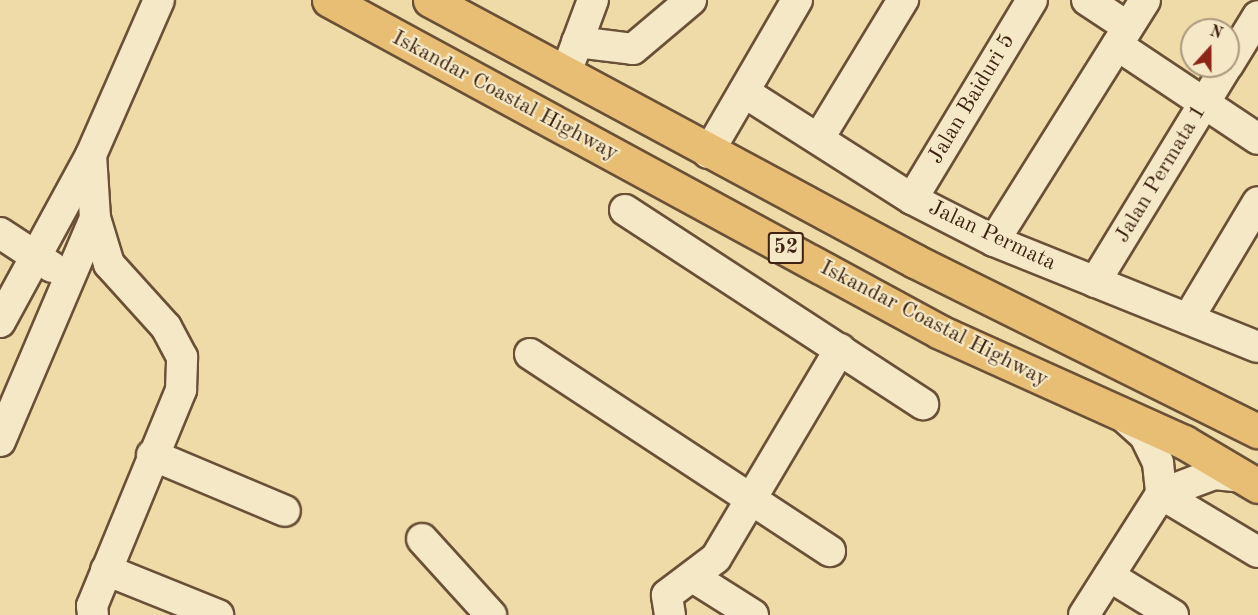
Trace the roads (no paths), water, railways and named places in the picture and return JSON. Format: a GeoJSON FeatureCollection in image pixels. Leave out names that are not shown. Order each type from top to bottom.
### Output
{"type":"FeatureCollection","features":[{"type":"Feature","properties":{"kind":"highway","name":"Iskandar Coastal Highway"},"geometry":{"type":"LineString","coordinates":[[329,0],[940,332],[1122,415],[1250,481]]}},
{"type":"Feature","properties":{"kind":"highway","name":"52"},"geometry":{"type":"LineString","coordinates":[[430,0],[708,153],[1258,431]]}},
{"type":"Feature","properties":{"kind":"street"},"geometry":{"type":"LineString","coordinates":[[0,322],[90,155],[159,0]]}},
{"type":"Feature","properties":{"kind":"street"},"geometry":{"type":"LineString","coordinates":[[566,73],[593,0]]}},
{"type":"Feature","properties":{"kind":"street"},"geometry":{"type":"LineString","coordinates":[[577,42],[633,49],[691,0]]}},
{"type":"Feature","properties":{"kind":"street"},"geometry":{"type":"LineString","coordinates":[[708,153],[797,0]]}},
{"type":"Feature","properties":{"kind":"street"},"geometry":{"type":"LineString","coordinates":[[819,138],[903,0]]}},
{"type":"Feature","properties":{"kind":"street","name":"Jalan Baiduri 5"},"geometry":{"type":"LineString","coordinates":[[912,199],[1032,0]]}},
{"type":"Feature","properties":{"kind":"street"},"geometry":{"type":"LineString","coordinates":[[1087,0],[1123,36],[1204,104],[1258,139]]}},
{"type":"Feature","properties":{"kind":"street"},"geometry":{"type":"LineString","coordinates":[[994,242],[1145,0]]}},
{"type":"Feature","properties":{"kind":"street","name":"Jalan Permata 1"},"geometry":{"type":"LineString","coordinates":[[1240,45],[1258,16]]}},
{"type":"Feature","properties":{"kind":"street","name":"Jalan Permata 1"},"geometry":{"type":"LineString","coordinates":[[1095,282],[1220,78]]}},
{"type":"Feature","properties":{"kind":"street","name":"Jalan Permata"},"geometry":{"type":"LineString","coordinates":[[744,92],[912,199],[994,242],[1258,347]]}},
{"type":"Feature","properties":{"kind":"street"},"geometry":{"type":"LineString","coordinates":[[90,155],[95,218],[109,264],[166,327],[182,357],[181,390],[106,570],[93,615]]}},
{"type":"Feature","properties":{"kind":"street"},"geometry":{"type":"LineString","coordinates":[[1188,320],[1258,202]]}},
{"type":"Feature","properties":{"kind":"street"},"geometry":{"type":"LineString","coordinates":[[625,210],[923,404]]}},
{"type":"Feature","properties":{"kind":"street"},"geometry":{"type":"LineString","coordinates":[[0,441],[95,218]]}},
{"type":"Feature","properties":{"kind":"street"},"geometry":{"type":"LineString","coordinates":[[0,233],[70,278]]}},
{"type":"Feature","properties":{"kind":"street"},"geometry":{"type":"LineString","coordinates":[[673,613],[667,595],[716,558],[747,498],[840,349]]}},
{"type":"Feature","properties":{"kind":"street"},"geometry":{"type":"LineString","coordinates":[[530,354],[830,551]]}},
{"type":"Feature","properties":{"kind":"street"},"geometry":{"type":"LineString","coordinates":[[1122,415],[1144,436],[1158,463],[1161,494]]}},
{"type":"Feature","properties":{"kind":"street"},"geometry":{"type":"LineString","coordinates":[[152,455],[285,511]]}},
{"type":"Feature","properties":{"kind":"street"},"geometry":{"type":"LineString","coordinates":[[1084,615],[1161,494],[1204,476],[1250,481]]}},
{"type":"Feature","properties":{"kind":"street"},"geometry":{"type":"LineString","coordinates":[[1161,494],[1258,552]]}},
{"type":"Feature","properties":{"kind":"street"},"geometry":{"type":"LineString","coordinates":[[422,539],[491,615]]}},
{"type":"Feature","properties":{"kind":"street"},"geometry":{"type":"LineString","coordinates":[[106,570],[218,615]]}},
{"type":"Feature","properties":{"kind":"street"},"geometry":{"type":"LineString","coordinates":[[1109,576],[1173,615]]}},
{"type":"Feature","properties":{"kind":"street"},"geometry":{"type":"LineString","coordinates":[[693,577],[751,614]]}}]}
